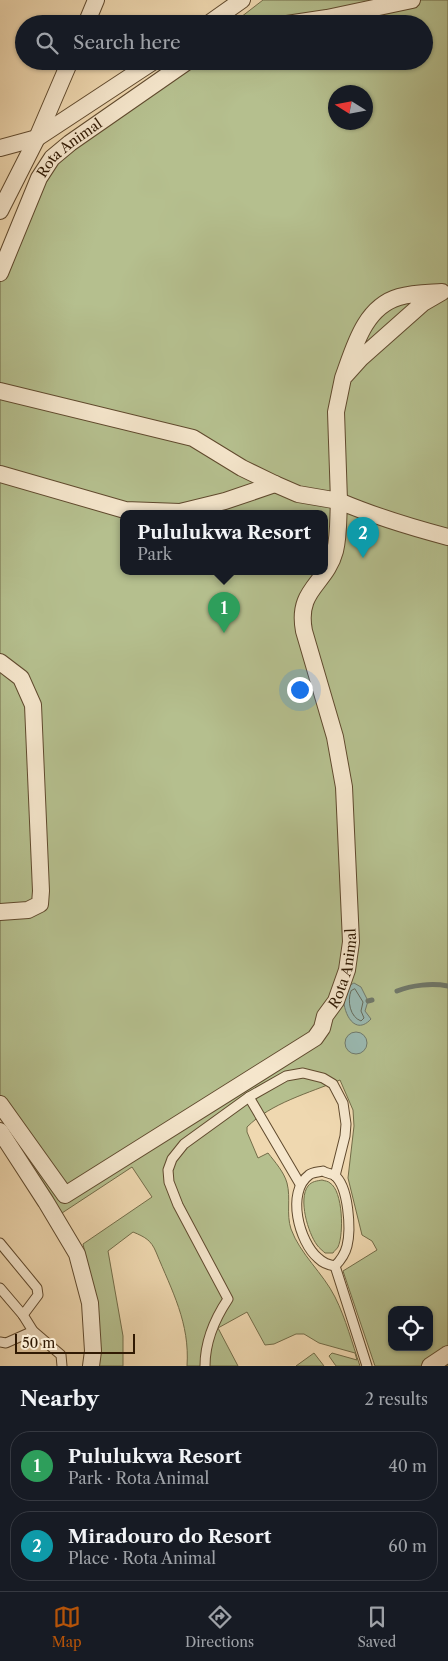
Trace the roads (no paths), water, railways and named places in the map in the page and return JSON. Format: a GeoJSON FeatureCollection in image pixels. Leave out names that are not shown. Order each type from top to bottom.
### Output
{"type":"FeatureCollection","features":[{"type":"Feature","properties":{"kind":"street"},"geometry":{"type":"LineString","coordinates":[[90,15],[96,0]]}},
{"type":"Feature","properties":{"kind":"street"},"geometry":{"type":"LineString","coordinates":[[221,15],[242,0]]}},
{"type":"Feature","properties":{"kind":"street"},"geometry":{"type":"LineString","coordinates":[[341,15],[412,0]]}},
{"type":"Feature","properties":{"kind":"street"},"geometry":{"type":"LineString","coordinates":[[0,211],[37,138],[66,70]]}},
{"type":"Feature","properties":{"kind":"street"},"geometry":{"type":"LineString","coordinates":[[0,148],[37,138],[140,70]]}},
{"type":"Feature","properties":{"kind":"street","name":"Rota Animal"},"geometry":{"type":"LineString","coordinates":[[0,273],[39,178],[52,158],[70,143],[175,70]]}},
{"type":"Feature","properties":{"kind":"street","name":"Rota Animal"},"geometry":{"type":"LineString","coordinates":[[343,378],[361,358],[423,303],[445,289]]}},
{"type":"Feature","properties":{"kind":"street","name":"Rota Animal"},"geometry":{"type":"LineString","coordinates":[[328,567],[335,552],[338,531],[336,412],[343,378],[356,344],[369,318],[383,305],[398,297],[445,289]]}},
{"type":"Feature","properties":{"kind":"street"},"geometry":{"type":"LineString","coordinates":[[0,392],[193,438],[242,468],[298,494],[338,501],[390,520],[448,537]]}},
{"type":"Feature","properties":{"kind":"street"},"geometry":{"type":"LineString","coordinates":[[0,474],[125,510]]}},
{"type":"Feature","properties":{"kind":"street"},"geometry":{"type":"LineString","coordinates":[[188,510],[225,501],[275,484]]}},
{"type":"Feature","properties":{"kind":"street","name":"Rota Animal"},"geometry":{"type":"LineString","coordinates":[[0,1104],[64,1195],[315,1038],[322,1028],[325,1016],[336,1001],[347,970],[351,942],[344,796],[335,737],[302,618],[306,600],[323,575]]}},
{"type":"Feature","properties":{"kind":"street"},"geometry":{"type":"LineString","coordinates":[[0,662],[21,678],[33,705],[41,891],[40,904],[28,910],[0,912]]}},
{"type":"Feature","properties":{"kind":"street"},"geometry":{"type":"LineString","coordinates":[[0,1131],[77,1254],[90,1303],[93,1351],[91,1366]]}},
{"type":"Feature","properties":{"kind":"lane"},"geometry":{"type":"LineString","coordinates":[[205,1366],[205,1351],[211,1331],[218,1314],[228,1299],[178,1205],[169,1182],[168,1170],[172,1159],[184,1144],[250,1097],[286,1076],[303,1074],[323,1078],[333,1084],[343,1102],[346,1124],[345,1136],[335,1176]]}},
{"type":"Feature","properties":{"kind":"lane"},"geometry":{"type":"LineString","coordinates":[[250,1097],[300,1184]]}},
{"type":"Feature","properties":{"kind":"lane"},"geometry":{"type":"LineString","coordinates":[[323,1171],[335,1176],[341,1186],[347,1204],[349,1224],[347,1245],[342,1259],[335,1266],[327,1264],[316,1257],[305,1241],[299,1223],[296,1201],[300,1184],[310,1174],[323,1171]]}},
{"type":"Feature","properties":{"kind":"lane"},"geometry":{"type":"LineString","coordinates":[[0,1243],[37,1288],[38,1295],[23,1315]]}},
{"type":"Feature","properties":{"kind":"lane"},"geometry":{"type":"LineString","coordinates":[[335,1266],[368,1366]]}},
{"type":"Feature","properties":{"kind":"lane"},"geometry":{"type":"LineString","coordinates":[[0,1288],[23,1315],[33,1331],[61,1355],[62,1366]]}},
{"type":"Feature","properties":{"kind":"lane"},"geometry":{"type":"LineString","coordinates":[[0,1342],[6,1343],[33,1331]]}},
{"type":"Feature","properties":{"kind":"water"},"geometry":{"type":"Polygon","coordinates":[[[354,983],[361,987],[368,1001],[365,1011],[371,1019],[364,1024],[357,1025],[352,1022],[345,1008],[344,993],[347,987],[354,983]]]}},
{"type":"Feature","properties":{"kind":"water"},"geometry":{"type":"Polygon","coordinates":[[[356,1032],[364,1035],[367,1043],[364,1051],[356,1054],[348,1051],[345,1043],[348,1035],[356,1032]]]}},
{"type":"Feature","properties":{"kind":"waterway"},"geometry":{"type":"LineString","coordinates":[[397,991],[422,985],[448,986]]}},
{"type":"Feature","properties":{"kind":"waterway"},"geometry":{"type":"LineString","coordinates":[[368,1001],[372,1000]]}},
{"type":"Feature","properties":{"kind":"place","name":"Miradouro do Resort"},"geometry":{"type":"Point","coordinates":[363,558]}},
{"type":"Feature","properties":{"kind":"place","name":"Pululukwa Resort"},"geometry":{"type":"Point","coordinates":[224,633]}}]}
